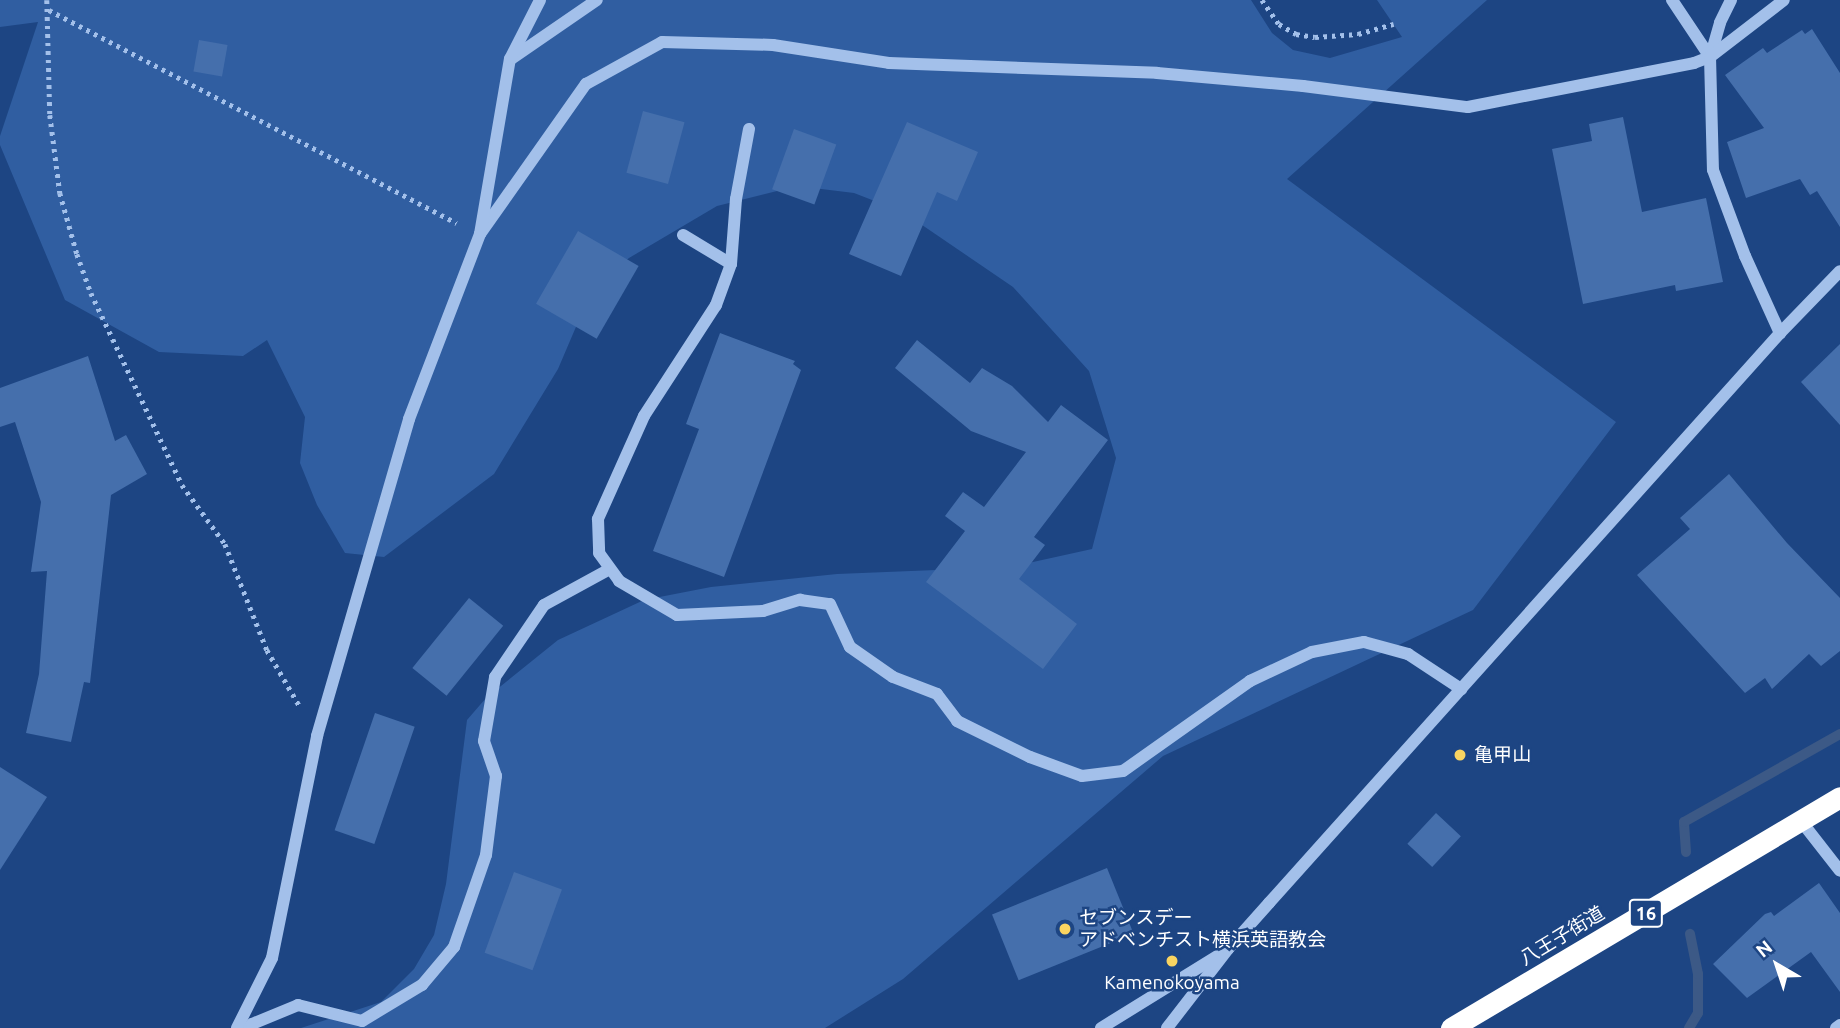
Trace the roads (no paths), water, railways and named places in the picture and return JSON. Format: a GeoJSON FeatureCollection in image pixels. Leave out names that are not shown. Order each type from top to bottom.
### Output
{"type":"FeatureCollection","features":[{"type":"Feature","properties":{"kind":"highway","name":"八王子街道"},"geometry":{"type":"LineString","coordinates":[[1451,1028],[1840,797]]}},
{"type":"Feature","properties":{"kind":"street"},"geometry":{"type":"LineString","coordinates":[[237,1028],[272,958],[317,736],[409,419],[480,234],[510,60],[540,0]]}},
{"type":"Feature","properties":{"kind":"street"},"geometry":{"type":"LineString","coordinates":[[510,60],[597,0]]}},
{"type":"Feature","properties":{"kind":"street"},"geometry":{"type":"LineString","coordinates":[[1672,0],[1710,57]]}},
{"type":"Feature","properties":{"kind":"street"},"geometry":{"type":"LineString","coordinates":[[1731,0],[1720,23],[1710,57],[1713,170],[1745,256],[1780,333]]}},
{"type":"Feature","properties":{"kind":"street"},"geometry":{"type":"LineString","coordinates":[[480,234],[586,85],[662,42],[774,45],[889,63],[1157,73],[1303,86],[1468,107],[1694,63],[1710,57],[1784,0]]}},
{"type":"Feature","properties":{"kind":"street"},"geometry":{"type":"LineString","coordinates":[[749,129],[736,199],[731,264],[716,305],[644,416],[598,519],[599,553],[619,581],[677,615],[763,611],[800,600],[830,604],[850,647],[893,677],[937,694],[957,721],[1030,757],[1082,776],[1123,771],[1250,681],[1312,652],[1364,642],[1408,654],[1461,689]]}},
{"type":"Feature","properties":{"kind":"street"},"geometry":{"type":"LineString","coordinates":[[683,235],[731,264]]}},
{"type":"Feature","properties":{"kind":"street"},"geometry":{"type":"LineString","coordinates":[[1167,1028],[1228,949],[1780,333],[1840,271]]}},
{"type":"Feature","properties":{"kind":"street"},"geometry":{"type":"LineString","coordinates":[[250,1026],[298,1005],[362,1021],[422,985],[454,947],[486,855],[496,776],[484,741],[495,677],[544,605],[610,569]]}},
{"type":"Feature","properties":{"kind":"street"},"geometry":{"type":"LineString","coordinates":[[1801,821],[1840,871]]}},
{"type":"Feature","properties":{"kind":"street"},"geometry":{"type":"LineString","coordinates":[[1101,1028],[1228,949]]}},
{"type":"Feature","properties":{"kind":"waterway"},"geometry":{"type":"LineString","coordinates":[[1686,852],[1684,822],[1840,734]]}},
{"type":"Feature","properties":{"kind":"waterway"},"geometry":{"type":"LineString","coordinates":[[1689,1028],[1698,1013],[1698,974],[1690,934]]}},
{"type":"Feature","properties":{"kind":"place","name":"亀甲山"},"geometry":{"type":"Point","coordinates":[1460,755]}},
{"type":"Feature","properties":{"kind":"place","name":"セブンスデー アドベンチスト横浜英語教会"},"geometry":{"type":"Point","coordinates":[1065,929]}},
{"type":"Feature","properties":{"kind":"place","name":"Kamenokoyama"},"geometry":{"type":"Point","coordinates":[1172,961]}}]}
